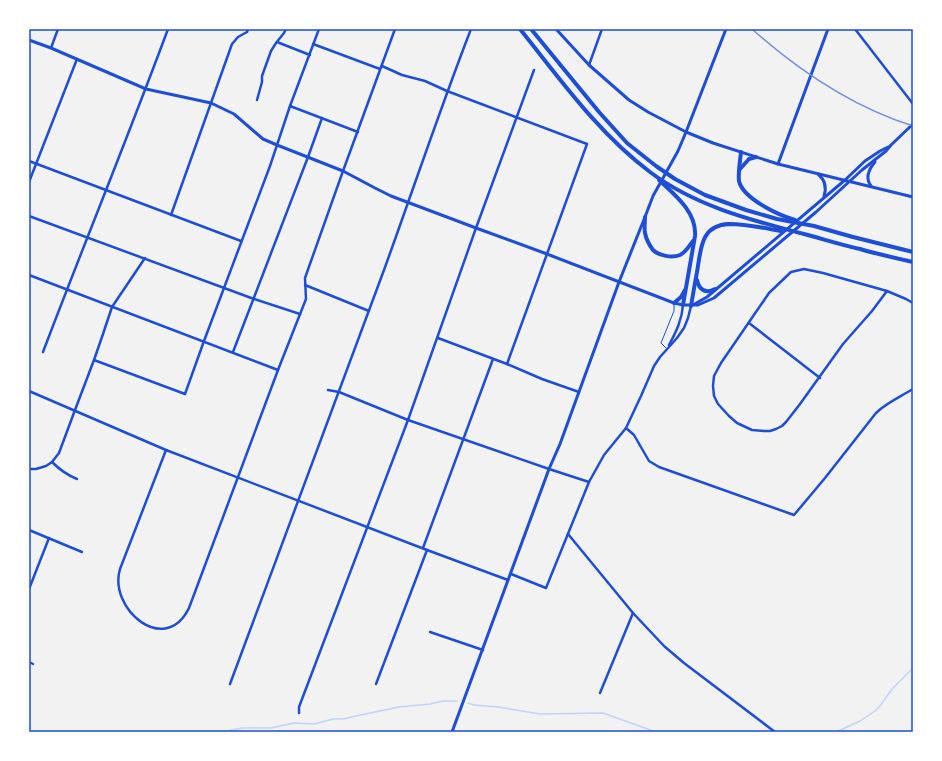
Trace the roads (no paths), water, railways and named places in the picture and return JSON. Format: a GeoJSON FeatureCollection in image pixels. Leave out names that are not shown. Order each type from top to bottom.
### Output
{"type":"FeatureCollection","features":[{"type":"Feature","properties":{"kind":"highway"},"geometry":{"type":"LineString","coordinates":[[520,29],[599,126],[615,143],[670,188],[687,210],[692,219],[695,232],[683,305]]}},
{"type":"Feature","properties":{"kind":"highway"},"geometry":{"type":"LineString","coordinates":[[531,29],[599,112],[627,143],[675,179],[705,195],[746,210],[779,217],[913,252]]}},
{"type":"Feature","properties":{"kind":"highway"},"geometry":{"type":"LineString","coordinates":[[741,152],[739,182],[743,189],[747,194],[779,217]]}},
{"type":"Feature","properties":{"kind":"highway"},"geometry":{"type":"LineString","coordinates":[[739,171],[742,165],[749,159],[756,157]]}},
{"type":"Feature","properties":{"kind":"highway"},"geometry":{"type":"LineString","coordinates":[[670,188],[718,209],[768,227]]}},
{"type":"Feature","properties":{"kind":"highway"},"geometry":{"type":"LineString","coordinates":[[645,217],[645,233],[648,241],[653,250],[660,254],[670,256],[681,255],[688,249],[694,239]]}},
{"type":"Feature","properties":{"kind":"highway"},"geometry":{"type":"LineString","coordinates":[[691,306],[702,242],[712,229],[722,225],[728,224],[768,227],[805,234],[861,250],[913,262]]}},
{"type":"Feature","properties":{"kind":"highway"},"geometry":{"type":"LineString","coordinates":[[696,277],[701,289],[707,292],[716,289]]}},
{"type":"Feature","properties":{"kind":"highway"},"geometry":{"type":"LineString","coordinates":[[674,303],[681,297],[686,284]]}},
{"type":"Feature","properties":{"kind":"street"},"geometry":{"type":"LineString","coordinates":[[51,48],[58,29]]}},
{"type":"Feature","properties":{"kind":"street"},"geometry":{"type":"LineString","coordinates":[[43,352],[168,29]]}},
{"type":"Feature","properties":{"kind":"street"},"geometry":{"type":"LineString","coordinates":[[171,215],[232,44],[248,29]]}},
{"type":"Feature","properties":{"kind":"street"},"geometry":{"type":"LineString","coordinates":[[257,100],[262,82],[262,76],[272,51],[286,29]]}},
{"type":"Feature","properties":{"kind":"street"},"geometry":{"type":"LineString","coordinates":[[94,360],[185,394],[319,29]]}},
{"type":"Feature","properties":{"kind":"street"},"geometry":{"type":"LineString","coordinates":[[166,450],[118,575],[118,585],[124,602],[136,618],[147,626],[163,629],[177,624],[187,613],[306,299],[305,278],[395,29]]}},
{"type":"Feature","properties":{"kind":"street"},"geometry":{"type":"LineString","coordinates":[[230,684],[369,311],[447,91],[471,29]]}},
{"type":"Feature","properties":{"kind":"street"},"geometry":{"type":"LineString","coordinates":[[556,29],[589,65],[629,100],[686,132],[712,143],[778,164],[913,197]]}},
{"type":"Feature","properties":{"kind":"street"},"geometry":{"type":"LineString","coordinates":[[589,65],[602,29]]}},
{"type":"Feature","properties":{"kind":"street"},"geometry":{"type":"LineString","coordinates":[[452,732],[549,469],[560,444],[653,196],[678,151],[726,29]]}},
{"type":"Feature","properties":{"kind":"street"},"geometry":{"type":"LineString","coordinates":[[778,164],[828,29]]}},
{"type":"Feature","properties":{"kind":"street"},"geometry":{"type":"LineString","coordinates":[[855,29],[913,104]]}},
{"type":"Feature","properties":{"kind":"street"},"geometry":{"type":"LineString","coordinates":[[29,41],[51,48],[146,89],[211,103],[234,114],[263,139],[277,146],[343,171],[375,188],[408,202],[674,303],[691,306],[702,304],[714,298],[834,197],[849,181],[886,151],[913,124]]}},
{"type":"Feature","properties":{"kind":"street"},"geometry":{"type":"LineString","coordinates":[[277,42],[310,55]]}},
{"type":"Feature","properties":{"kind":"street"},"geometry":{"type":"LineString","coordinates":[[313,44],[402,75],[426,81],[447,91],[587,144],[507,364]]}},
{"type":"Feature","properties":{"kind":"street"},"geometry":{"type":"LineString","coordinates":[[29,182],[77,59]]}},
{"type":"Feature","properties":{"kind":"street"},"geometry":{"type":"LineString","coordinates":[[299,714],[299,707],[408,420],[534,70]]}},
{"type":"Feature","properties":{"kind":"street"},"geometry":{"type":"LineString","coordinates":[[290,106],[358,132]]}},
{"type":"Feature","properties":{"kind":"street"},"geometry":{"type":"LineString","coordinates":[[233,352],[322,118]]}},
{"type":"Feature","properties":{"kind":"street"},"geometry":{"type":"LineString","coordinates":[[511,574],[546,588],[589,482],[604,455],[626,428],[654,366],[684,328],[691,306],[707,297],[845,180],[865,161],[891,146]]}},
{"type":"Feature","properties":{"kind":"street"},"geometry":{"type":"LineString","coordinates":[[877,158],[870,168],[868,176],[871,186],[878,188]]}},
{"type":"Feature","properties":{"kind":"street"},"geometry":{"type":"LineString","coordinates":[[29,161],[241,241]]}},
{"type":"Feature","properties":{"kind":"street"},"geometry":{"type":"LineString","coordinates":[[814,172],[822,178],[825,185],[824,195],[820,201]]}},
{"type":"Feature","properties":{"kind":"street"},"geometry":{"type":"LineString","coordinates":[[29,216],[254,299],[300,314]]}},
{"type":"Feature","properties":{"kind":"street"},"geometry":{"type":"LineString","coordinates":[[29,469],[36,469],[52,462],[59,453],[112,307],[145,258]]}},
{"type":"Feature","properties":{"kind":"street"},"geometry":{"type":"LineString","coordinates":[[887,291],[844,344],[820,378],[782,426],[776,429],[764,431],[752,430],[729,416],[718,404],[714,396],[712,386],[714,376],[721,363],[769,294],[792,272],[804,269],[823,273],[887,291],[913,303]]}},
{"type":"Feature","properties":{"kind":"street"},"geometry":{"type":"LineString","coordinates":[[29,275],[278,370]]}},
{"type":"Feature","properties":{"kind":"street"},"geometry":{"type":"LineString","coordinates":[[305,285],[369,311]]}},
{"type":"Feature","properties":{"kind":"street"},"geometry":{"type":"LineString","coordinates":[[667,349],[682,316],[683,305]]}},
{"type":"Feature","properties":{"kind":"street"},"geometry":{"type":"LineString","coordinates":[[749,323],[820,378]]}},
{"type":"Feature","properties":{"kind":"street"},"geometry":{"type":"LineString","coordinates":[[438,338],[579,392]]}},
{"type":"Feature","properties":{"kind":"street"},"geometry":{"type":"LineString","coordinates":[[423,548],[493,359]]}},
{"type":"Feature","properties":{"kind":"street"},"geometry":{"type":"LineString","coordinates":[[29,390],[166,450],[508,580]]}},
{"type":"Feature","properties":{"kind":"street"},"geometry":{"type":"LineString","coordinates":[[328,390],[339,392],[408,420],[589,482]]}},
{"type":"Feature","properties":{"kind":"street"},"geometry":{"type":"LineString","coordinates":[[626,428],[634,435],[650,461],[659,467],[794,515],[880,409],[888,403],[913,390]]}},
{"type":"Feature","properties":{"kind":"street"},"geometry":{"type":"LineString","coordinates":[[52,462],[66,474],[77,479]]}},
{"type":"Feature","properties":{"kind":"street"},"geometry":{"type":"LineString","coordinates":[[29,530],[82,552]]}},
{"type":"Feature","properties":{"kind":"street"},"geometry":{"type":"LineString","coordinates":[[568,534],[633,613],[669,651],[775,732]]}},
{"type":"Feature","properties":{"kind":"street"},"geometry":{"type":"LineString","coordinates":[[29,589],[49,538]]}},
{"type":"Feature","properties":{"kind":"street"},"geometry":{"type":"LineString","coordinates":[[376,684],[427,550]]}},
{"type":"Feature","properties":{"kind":"street"},"geometry":{"type":"LineString","coordinates":[[600,693],[633,613]]}},
{"type":"Feature","properties":{"kind":"street"},"geometry":{"type":"LineString","coordinates":[[430,632],[483,650]]}},
{"type":"Feature","properties":{"kind":"street"},"geometry":{"type":"LineString","coordinates":[[29,662],[33,664]]}},
{"type":"Feature","properties":{"kind":"lane"},"geometry":{"type":"LineString","coordinates":[[667,349],[661,343],[674,311],[674,303]]}},
{"type":"Feature","properties":{"kind":"waterway"},"geometry":{"type":"LineString","coordinates":[[836,732],[860,721],[875,711],[892,689],[913,668]]}},
{"type":"Feature","properties":{"kind":"waterway"},"geometry":{"type":"LineString","coordinates":[[222,732],[242,728],[271,728],[294,723],[314,724],[399,707],[430,704],[443,701],[457,701]]}},
{"type":"Feature","properties":{"kind":"waterway"},"geometry":{"type":"LineString","coordinates":[[468,703],[540,714],[603,713],[656,732]]}},
{"type":"Feature","properties":{"kind":"railway"},"geometry":{"type":"LineString","coordinates":[[752,29],[789,59],[828,86],[869,109],[913,126]]}}]}
